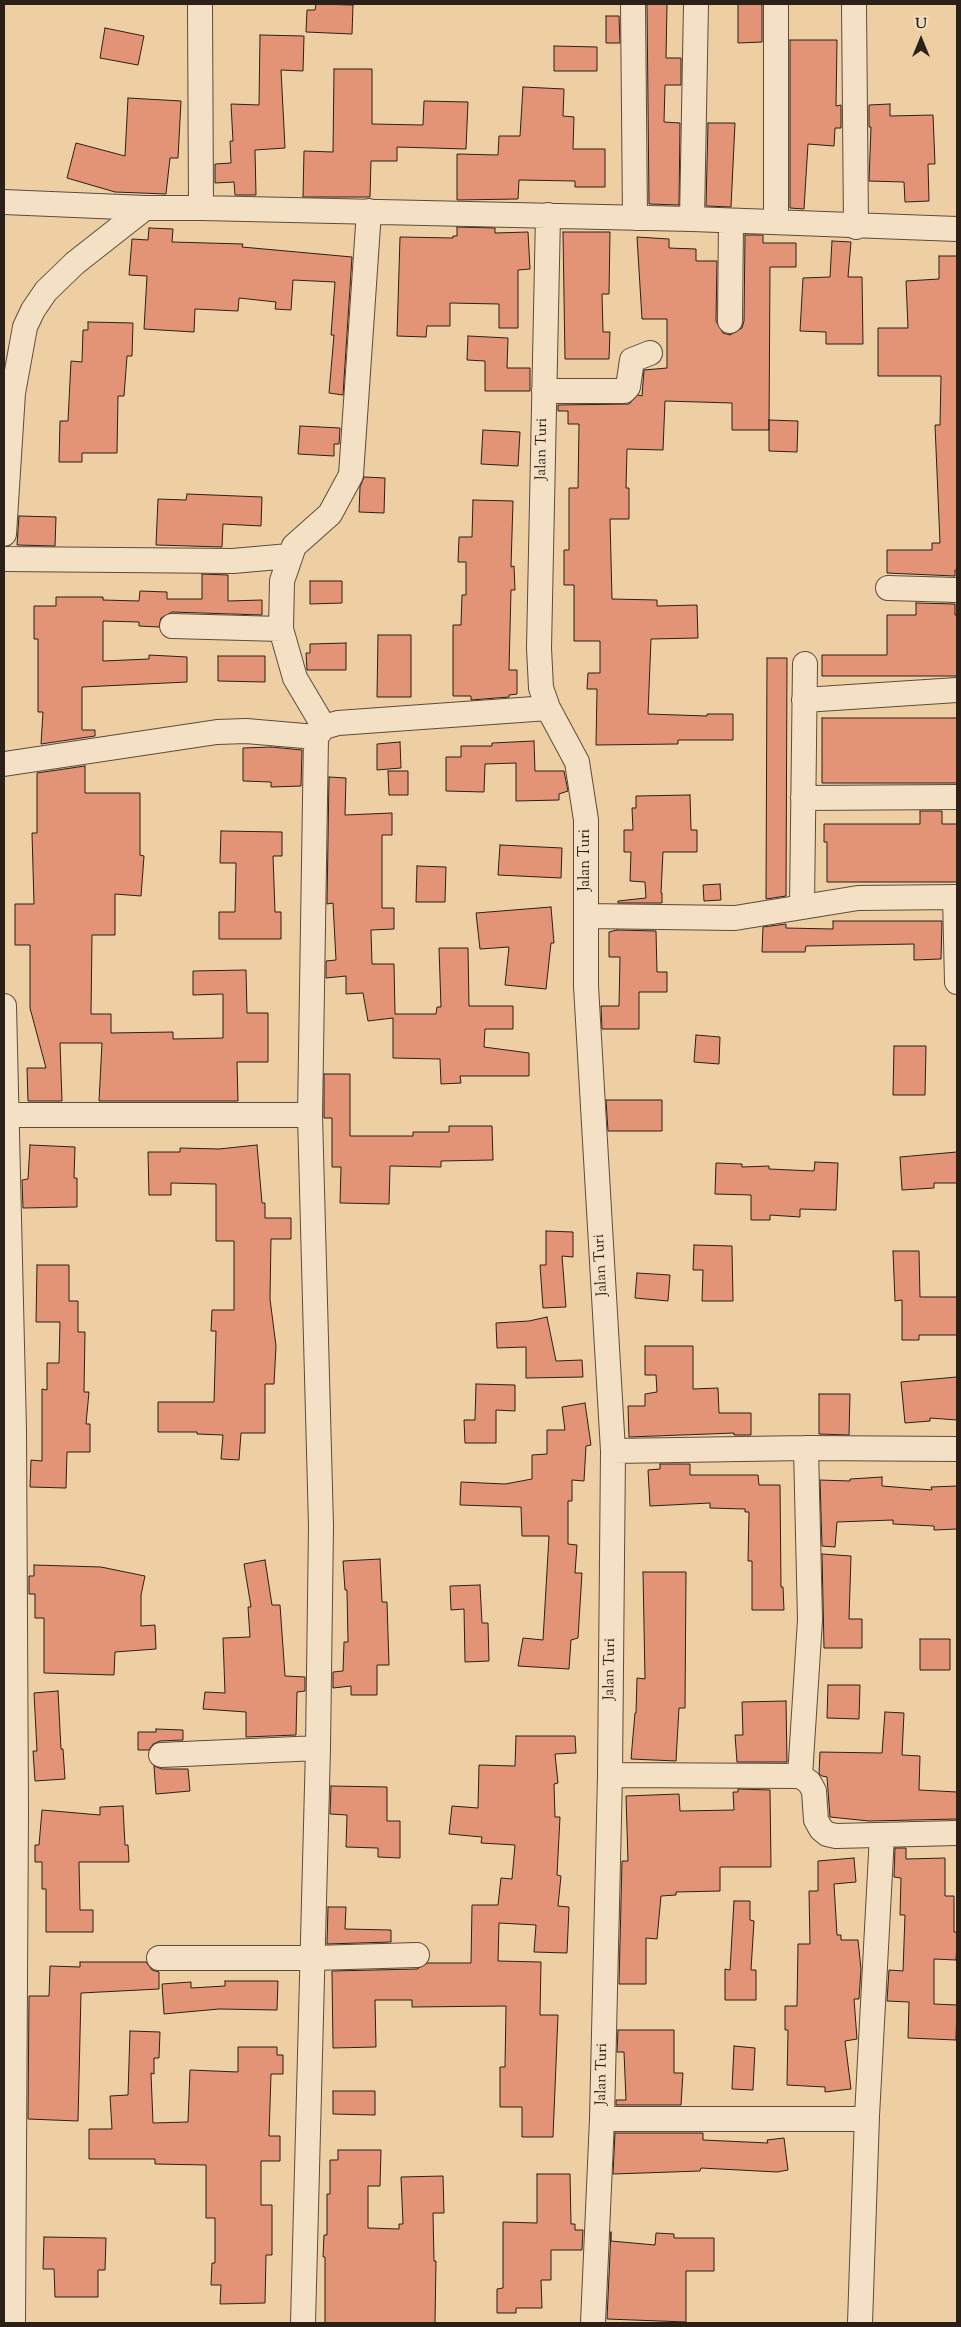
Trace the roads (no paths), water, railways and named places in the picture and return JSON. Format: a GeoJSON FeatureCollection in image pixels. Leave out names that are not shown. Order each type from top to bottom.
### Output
{"type":"FeatureCollection","features":[{"type":"Feature","properties":{"kind":"street"},"geometry":{"type":"LineString","coordinates":[[200,4],[201,208]]}},
{"type":"Feature","properties":{"kind":"street"},"geometry":{"type":"LineString","coordinates":[[633,4],[635,218]]}},
{"type":"Feature","properties":{"kind":"street"},"geometry":{"type":"LineString","coordinates":[[692,219],[696,4]]}},
{"type":"Feature","properties":{"kind":"street"},"geometry":{"type":"LineString","coordinates":[[776,4],[776,222]]}},
{"type":"Feature","properties":{"kind":"street"},"geometry":{"type":"LineString","coordinates":[[854,4],[856,227]]}},
{"type":"Feature","properties":{"kind":"street"},"geometry":{"type":"LineString","coordinates":[[4,202],[145,208],[731,220],[856,227],[957,229]]}},
{"type":"Feature","properties":{"kind":"street"},"geometry":{"type":"LineString","coordinates":[[4,534],[13,393],[25,327],[32,310],[46,291],[74,263],[145,208]]}},
{"type":"Feature","properties":{"kind":"street"},"geometry":{"type":"LineString","coordinates":[[303,2323],[318,1748],[321,1526],[310,1115],[320,732],[295,678],[281,629],[282,581],[294,546],[330,514],[351,474],[369,212]]}},
{"type":"Feature","properties":{"kind":"street","name":"Jalan Turi"},"geometry":{"type":"LineString","coordinates":[[548,215],[539,648],[542,688],[548,708],[577,762],[586,820],[586,986],[613,1451],[610,1775],[602,2119],[592,2323]]}},
{"type":"Feature","properties":{"kind":"street"},"geometry":{"type":"LineString","coordinates":[[730,321],[731,220]]}},
{"type":"Feature","properties":{"kind":"street"},"geometry":{"type":"LineString","coordinates":[[544,391],[624,391],[628,387],[632,360],[650,353]]}},
{"type":"Feature","properties":{"kind":"street"},"geometry":{"type":"LineString","coordinates":[[4,559],[233,561],[289,556]]}},
{"type":"Feature","properties":{"kind":"street"},"geometry":{"type":"LineString","coordinates":[[888,588],[957,590]]}},
{"type":"Feature","properties":{"kind":"street"},"geometry":{"type":"LineString","coordinates":[[172,626],[281,629]]}},
{"type":"Feature","properties":{"kind":"street"},"geometry":{"type":"LineString","coordinates":[[802,906],[805,664]]}},
{"type":"Feature","properties":{"kind":"street"},"geometry":{"type":"LineString","coordinates":[[804,700],[957,690]]}},
{"type":"Feature","properties":{"kind":"street"},"geometry":{"type":"LineString","coordinates":[[4,764],[217,732],[320,732],[338,722],[548,708]]}},
{"type":"Feature","properties":{"kind":"street"},"geometry":{"type":"LineString","coordinates":[[803,798],[957,797]]}},
{"type":"Feature","properties":{"kind":"street"},"geometry":{"type":"LineString","coordinates":[[586,916],[735,918],[858,898],[956,897],[957,982]]}},
{"type":"Feature","properties":{"kind":"street"},"geometry":{"type":"LineString","coordinates":[[4,1006],[14,1430],[9,2181],[13,2323]]}},
{"type":"Feature","properties":{"kind":"street"},"geometry":{"type":"LineString","coordinates":[[6,1115],[310,1115]]}},
{"type":"Feature","properties":{"kind":"street"},"geometry":{"type":"LineString","coordinates":[[613,1451],[806,1448],[957,1449]]}},
{"type":"Feature","properties":{"kind":"street"},"geometry":{"type":"LineString","coordinates":[[800,1776],[810,1620],[806,1448]]}},
{"type":"Feature","properties":{"kind":"street"},"geometry":{"type":"LineString","coordinates":[[161,1756],[318,1748]]}},
{"type":"Feature","properties":{"kind":"street"},"geometry":{"type":"LineString","coordinates":[[610,1775],[800,1776],[809,1782],[814,1791],[816,1820],[821,1829],[828,1834],[836,1836],[957,1833]]}},
{"type":"Feature","properties":{"kind":"street"},"geometry":{"type":"LineString","coordinates":[[860,2323],[867,2116],[882,1835]]}},
{"type":"Feature","properties":{"kind":"street"},"geometry":{"type":"LineString","coordinates":[[159,1958],[313,1958],[417,1955]]}},
{"type":"Feature","properties":{"kind":"street"},"geometry":{"type":"LineString","coordinates":[[602,2119],[859,2119],[867,2116]]}}]}
